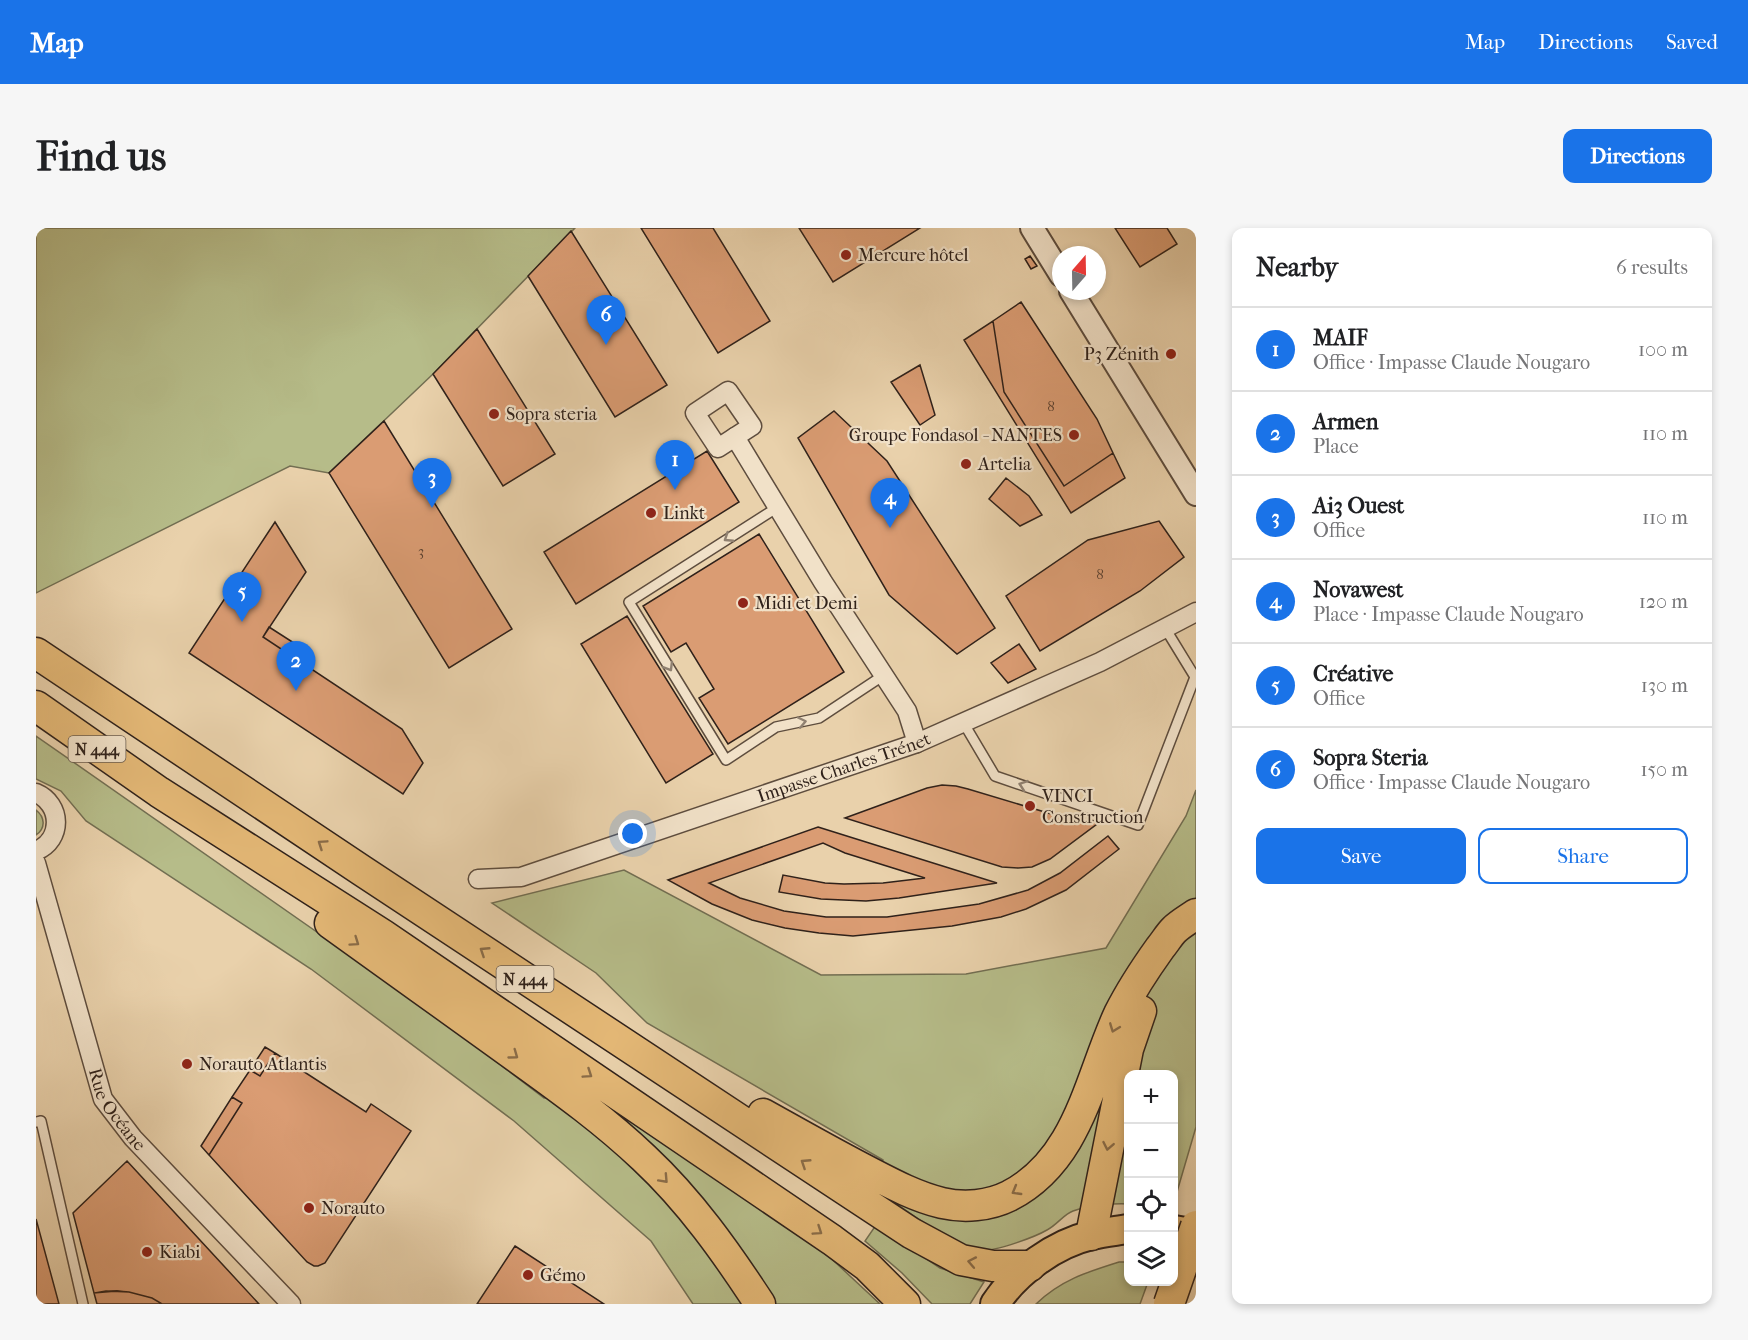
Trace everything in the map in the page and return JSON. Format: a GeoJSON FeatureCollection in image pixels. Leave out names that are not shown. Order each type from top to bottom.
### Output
{"type":"FeatureCollection","features":[{"type":"Feature","properties":{"kind":"highway","name":"N 444"},"geometry":{"type":"LineString","coordinates":[[36,652],[911,1233],[961,1260],[993,1266],[1030,1266]]}},
{"type":"Feature","properties":{"kind":"highway","name":"N 444"},"geometry":{"type":"LineString","coordinates":[[36,706],[159,792],[383,935],[832,1240],[867,1266],[905,1304]]}},
{"type":"Feature","properties":{"kind":"highway"},"geometry":{"type":"LineString","coordinates":[[159,792],[279,887],[602,1120],[645,1159],[693,1209],[734,1264],[760,1304]]}},
{"type":"Feature","properties":{"kind":"highway"},"geometry":{"type":"LineString","coordinates":[[537,986],[606,1012],[757,1110],[891,1183],[944,1204],[976,1205],[1002,1199],[1019,1190],[1038,1177],[1052,1162],[1078,1118],[1119,1015],[1139,977],[1174,930],[1196,916]]}},
{"type":"Feature","properties":{"kind":"highway"},"geometry":{"type":"LineString","coordinates":[[1091,1235],[1117,1101],[1132,1039],[1143,1007],[1196,916]]}},
{"type":"Feature","properties":{"kind":"highway"},"geometry":{"type":"LineString","coordinates":[[1169,1304],[1196,1226]]}},
{"type":"Feature","properties":{"kind":"main road"},"geometry":{"type":"LineString","coordinates":[[995,1304],[1030,1266],[1059,1248],[1091,1235],[1124,1230]]}},
{"type":"Feature","properties":{"kind":"main road"},"geometry":{"type":"LineString","coordinates":[[1178,1231],[1196,1234]]}},
{"type":"Feature","properties":{"kind":"street"},"geometry":{"type":"LineString","coordinates":[[1032,228],[1052,260]]}},
{"type":"Feature","properties":{"kind":"street"},"geometry":{"type":"LineString","coordinates":[[1077,300],[1196,494]]}},
{"type":"Feature","properties":{"kind":"street"},"geometry":{"type":"LineString","coordinates":[[735,437],[823,582],[907,711],[917,742]]}},
{"type":"Feature","properties":{"kind":"street","name":"Impasse Charles Trénet"},"geometry":{"type":"LineString","coordinates":[[478,879],[521,877],[917,742],[1100,662],[1196,612]]}},
{"type":"Feature","properties":{"kind":"street"},"geometry":{"type":"LineString","coordinates":[[36,793],[47,799],[57,817],[54,836],[36,851]]}},
{"type":"Feature","properties":{"kind":"street","name":"Rue Océane"},"geometry":{"type":"LineString","coordinates":[[36,863],[103,1099],[133,1138],[291,1304]]}},
{"type":"Feature","properties":{"kind":"lane"},"geometry":{"type":"LineString","coordinates":[[777,507],[629,602],[726,760],[776,727],[819,718],[884,675]]}},
{"type":"Feature","properties":{"kind":"lane"},"geometry":{"type":"LineString","coordinates":[[963,722],[995,776],[1138,825],[1196,677],[1165,628]]}},
{"type":"Feature","properties":{"kind":"lane"},"geometry":{"type":"LineString","coordinates":[[36,1122],[41,1121],[83,1304]]}},
{"type":"Feature","properties":{"kind":"green space"},"geometry":{"type":"Polygon","coordinates":[[[36,228],[575,228],[433,374],[329,473],[290,466],[36,593],[36,228]]]}},
{"type":"Feature","properties":{"kind":"green space"},"geometry":{"type":"Polygon","coordinates":[[[36,736],[430,1011],[544,1098],[596,1096],[821,1249],[880,1304],[693,1304],[651,1241],[514,1121],[311,969],[86,821],[61,791],[36,779],[36,736]]]}},
{"type":"Feature","properties":{"kind":"green space"},"geometry":{"type":"Polygon","coordinates":[[[1196,790],[1196,1127],[1178,1188],[1178,1070],[1124,1070],[1124,1204],[1100,1205],[1073,1211],[1041,1233],[1017,1243],[986,1250],[960,1243],[945,1235],[877,1190],[883,1160],[647,1023],[596,973],[492,903],[624,870],[821,975],[966,974],[1106,948],[1186,816],[1196,790]]]}},
{"type":"Feature","properties":{"kind":"green space"},"geometry":{"type":"Polygon","coordinates":[[[36,810],[41,816],[43,826],[36,835],[36,810]]]}},
{"type":"Feature","properties":{"kind":"green space"},"geometry":{"type":"Polygon","coordinates":[[[876,1225],[940,1268],[984,1282],[970,1304],[932,1304],[902,1273],[865,1241],[876,1225]]]}},
{"type":"Feature","properties":{"kind":"green space"},"geometry":{"type":"Polygon","coordinates":[[[1124,1262],[1124,1286],[1147,1286],[1140,1304],[1036,1304],[1055,1289],[1085,1273],[1124,1262]]]}},
{"type":"Feature","properties":{"kind":"building"},"geometry":{"type":"Polygon","coordinates":[[[641,228],[713,228],[770,321],[718,353],[641,228]]]}},
{"type":"Feature","properties":{"kind":"building","name":"Mercure hôtel"},"geometry":{"type":"Polygon","coordinates":[[[799,228],[920,228],[833,282],[799,228]]]}},
{"type":"Feature","properties":{"kind":"building"},"geometry":{"type":"Polygon","coordinates":[[[1115,228],[1167,228],[1177,244],[1140,267],[1115,228]]]}},
{"type":"Feature","properties":{"kind":"building","name":"Sopra steria"},"geometry":{"type":"Polygon","coordinates":[[[571,231],[667,385],[615,417],[528,276],[571,231]]]}},
{"type":"Feature","properties":{"kind":"building"},"geometry":{"type":"Polygon","coordinates":[[[1030,256],[1037,266],[1031,269],[1025,259],[1030,256]]]}},
{"type":"Feature","properties":{"kind":"building"},"geometry":{"type":"Polygon","coordinates":[[[1021,302],[1097,419],[1113,453],[1064,486],[1004,392],[993,321],[1021,302]]]}},
{"type":"Feature","properties":{"kind":"building"},"geometry":{"type":"Polygon","coordinates":[[[993,321],[1004,392],[1064,486],[1113,453],[1125,478],[1071,513],[964,340],[993,321]]]}},
{"type":"Feature","properties":{"kind":"building","name":"Sopra steria"},"geometry":{"type":"Polygon","coordinates":[[[477,329],[555,454],[503,486],[433,374],[477,329]]]}},
{"type":"Feature","properties":{"kind":"building"},"geometry":{"type":"Polygon","coordinates":[[[920,365],[935,415],[920,425],[891,382],[920,365]]]}},
{"type":"Feature","properties":{"kind":"building"},"geometry":{"type":"Polygon","coordinates":[[[834,411],[887,461],[995,628],[957,654],[889,595],[798,438],[834,411]]]}},
{"type":"Feature","properties":{"kind":"building"},"geometry":{"type":"Polygon","coordinates":[[[384,421],[512,629],[449,668],[329,473],[384,421]]]}},
{"type":"Feature","properties":{"kind":"building"},"geometry":{"type":"Polygon","coordinates":[[[707,451],[739,502],[576,604],[544,552],[707,451]]]}},
{"type":"Feature","properties":{"kind":"building"},"geometry":{"type":"Polygon","coordinates":[[[1006,478],[1029,496],[1042,515],[1020,526],[989,499],[1006,478]]]}},
{"type":"Feature","properties":{"kind":"building"},"geometry":{"type":"Polygon","coordinates":[[[1159,521],[1184,557],[1140,591],[1040,651],[1006,596],[1088,540],[1159,521]]]}},
{"type":"Feature","properties":{"kind":"building"},"geometry":{"type":"Polygon","coordinates":[[[275,522],[306,572],[263,637],[402,729],[423,763],[403,794],[189,653],[275,522]]]}},
{"type":"Feature","properties":{"kind":"building"},"geometry":{"type":"Polygon","coordinates":[[[759,534],[844,672],[728,744],[699,698],[714,689],[686,643],[671,652],[643,606],[759,534]]]}},
{"type":"Feature","properties":{"kind":"building"},"geometry":{"type":"Polygon","coordinates":[[[627,616],[713,754],[666,783],[581,644],[627,616]]]}},
{"type":"Feature","properties":{"kind":"building"},"geometry":{"type":"Polygon","coordinates":[[[269,627],[294,643],[287,653],[263,637],[269,627]]]}},
{"type":"Feature","properties":{"kind":"building"},"geometry":{"type":"Polygon","coordinates":[[[1019,644],[1036,669],[1008,683],[991,663],[1019,644]]]}},
{"type":"Feature","properties":{"kind":"building"},"geometry":{"type":"Polygon","coordinates":[[[942,785],[968,789],[1068,819],[1101,821],[1050,859],[1032,867],[1018,868],[1002,867],[845,818],[927,788],[942,785]]]}},
{"type":"Feature","properties":{"kind":"building"},"geometry":{"type":"Polygon","coordinates":[[[818,827],[997,883],[866,901],[821,899],[779,892],[783,875],[844,884],[883,883],[925,878],[845,853],[823,843],[709,883],[740,898],[784,911],[826,917],[887,917],[979,904],[1028,890],[1060,873],[1108,836],[1119,849],[1066,890],[1026,909],[1001,917],[952,926],[853,936],[785,928],[752,920],[712,904],[668,880],[818,827]]]}},
{"type":"Feature","properties":{"kind":"building"},"geometry":{"type":"Polygon","coordinates":[[[265,1047],[275,1053],[260,1076],[250,1070],[265,1047]]]}},
{"type":"Feature","properties":{"kind":"building","name":"Norauto"},"geometry":{"type":"Polygon","coordinates":[[[275,1053],[366,1112],[371,1104],[411,1131],[325,1263],[318,1266],[307,1262],[209,1155],[242,1103],[232,1097],[250,1070],[260,1076],[275,1053]]]}},
{"type":"Feature","properties":{"kind":"building"},"geometry":{"type":"Polygon","coordinates":[[[232,1097],[242,1103],[209,1155],[201,1146],[232,1097]]]}},
{"type":"Feature","properties":{"kind":"building","name":"Kiabi"},"geometry":{"type":"Polygon","coordinates":[[[127,1161],[259,1304],[162,1304],[152,1298],[129,1292],[94,1293],[73,1213],[127,1161]]]}},
{"type":"Feature","properties":{"kind":"building"},"geometry":{"type":"Polygon","coordinates":[[[36,1219],[59,1304],[36,1304],[36,1219]]]}},
{"type":"Feature","properties":{"kind":"building","name":"Gémo"},"geometry":{"type":"Polygon","coordinates":[[[515,1246],[604,1304],[477,1304],[515,1246]]]}},
{"type":"Feature","properties":{"kind":"building"},"geometry":{"type":"Polygon","coordinates":[[[129,1292],[152,1298],[162,1304],[97,1304],[94,1293],[129,1292]]]}},
{"type":"Feature","properties":{"kind":"place","name":"Mercure hôtel"},"geometry":{"type":"Point","coordinates":[846,255]}},
{"type":"Feature","properties":{"kind":"place","name":"Sopra Steria"},"geometry":{"type":"Point","coordinates":[606,345]}},
{"type":"Feature","properties":{"kind":"place","name":"P3 Zénith"},"geometry":{"type":"Point","coordinates":[1171,354]}},
{"type":"Feature","properties":{"kind":"place","name":"Sopra steria"},"geometry":{"type":"Point","coordinates":[494,414]}},
{"type":"Feature","properties":{"kind":"place","name":"Groupe Fondasol - NANTES"},"geometry":{"type":"Point","coordinates":[1074,435]}},
{"type":"Feature","properties":{"kind":"place","name":"Artelia"},"geometry":{"type":"Point","coordinates":[966,464]}},
{"type":"Feature","properties":{"kind":"place","name":"MAIF"},"geometry":{"type":"Point","coordinates":[675,490]}},
{"type":"Feature","properties":{"kind":"place","name":"Ai3 Ouest"},"geometry":{"type":"Point","coordinates":[432,508]}},
{"type":"Feature","properties":{"kind":"place","name":"Linkt"},"geometry":{"type":"Point","coordinates":[651,513]}},
{"type":"Feature","properties":{"kind":"place","name":"Novawest"},"geometry":{"type":"Point","coordinates":[890,528]}},
{"type":"Feature","properties":{"kind":"place","name":"Midi et Demi"},"geometry":{"type":"Point","coordinates":[743,603]}},
{"type":"Feature","properties":{"kind":"place","name":"Créative"},"geometry":{"type":"Point","coordinates":[242,622]}},
{"type":"Feature","properties":{"kind":"place","name":"Armen"},"geometry":{"type":"Point","coordinates":[296,691]}},
{"type":"Feature","properties":{"kind":"place","name":"VINCI Construction"},"geometry":{"type":"Point","coordinates":[1030,806]}},
{"type":"Feature","properties":{"kind":"place","name":"Norauto Atlantis"},"geometry":{"type":"Point","coordinates":[187,1064]}},
{"type":"Feature","properties":{"kind":"place","name":"Norauto"},"geometry":{"type":"Point","coordinates":[309,1208]}},
{"type":"Feature","properties":{"kind":"place","name":"Kiabi"},"geometry":{"type":"Point","coordinates":[147,1252]}},
{"type":"Feature","properties":{"kind":"place","name":"Gémo"},"geometry":{"type":"Point","coordinates":[528,1275]}}]}
